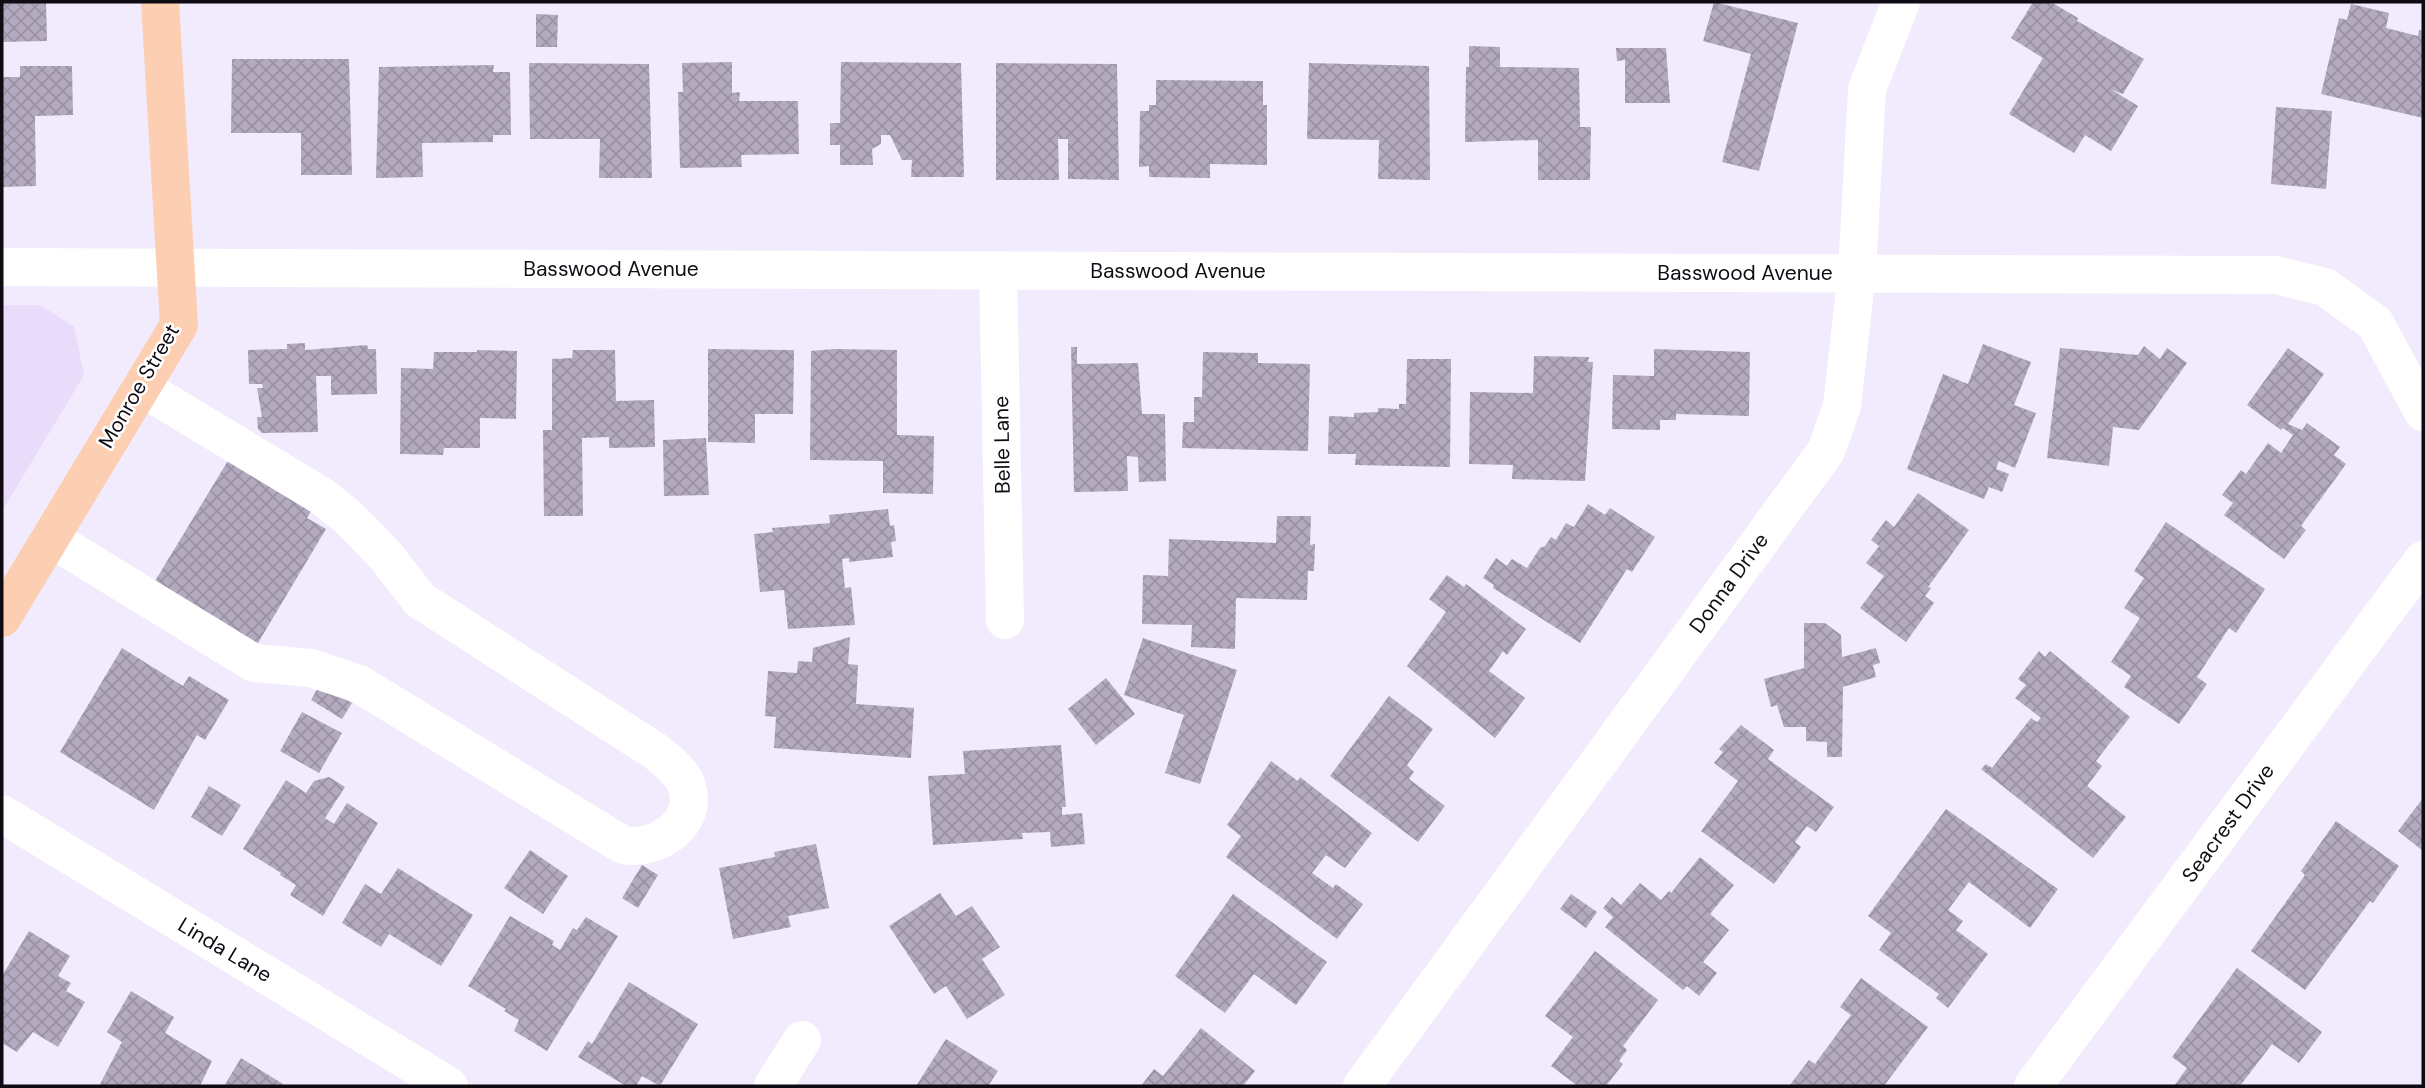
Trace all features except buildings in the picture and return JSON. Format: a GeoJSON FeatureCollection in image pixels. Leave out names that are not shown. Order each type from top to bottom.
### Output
{"type":"FeatureCollection","features":[{"type":"Feature","properties":{"kind":"main road","name":"Monroe Street"},"geometry":{"type":"LineString","coordinates":[[2,618],[179,325],[160,2]]}},
{"type":"Feature","properties":{"kind":"street","name":"Donna Drive"},"geometry":{"type":"LineString","coordinates":[[1362,1086],[1826,451],[1842,406],[1857,273],[1867,89],[1901,2]]}},
{"type":"Feature","properties":{"kind":"street","name":"Basswood Avenue"},"geometry":{"type":"LineString","coordinates":[[2,267],[2276,275],[2325,287],[2375,323],[2423,412]]}},
{"type":"Feature","properties":{"kind":"street","name":"Belle Lane"},"geometry":{"type":"LineString","coordinates":[[999,270],[1005,620]]}},
{"type":"Feature","properties":{"kind":"street"},"geometry":{"type":"LineString","coordinates":[[51,538],[254,663],[312,668],[359,684],[623,845],[638,848],[653,844],[669,835],[683,821],[689,806],[687,786],[677,769],[655,751],[421,600],[385,555],[349,518],[323,497],[142,387]]}},
{"type":"Feature","properties":{"kind":"street","name":"Seacrest Drive"},"geometry":{"type":"LineString","coordinates":[[2033,1086],[2423,560]]}},
{"type":"Feature","properties":{"kind":"street","name":"Linda Lane"},"geometry":{"type":"LineString","coordinates":[[2,814],[449,1086]]}},
{"type":"Feature","properties":{"kind":"street"},"geometry":{"type":"LineString","coordinates":[[773,1086],[802,1040]]}},
{"type":"Feature","properties":{"kind":"shaded area"},"geometry":{"type":"Polygon","coordinates":[[[2,305],[40,305],[74,327],[84,375],[2,511],[2,305]]]}}]}
